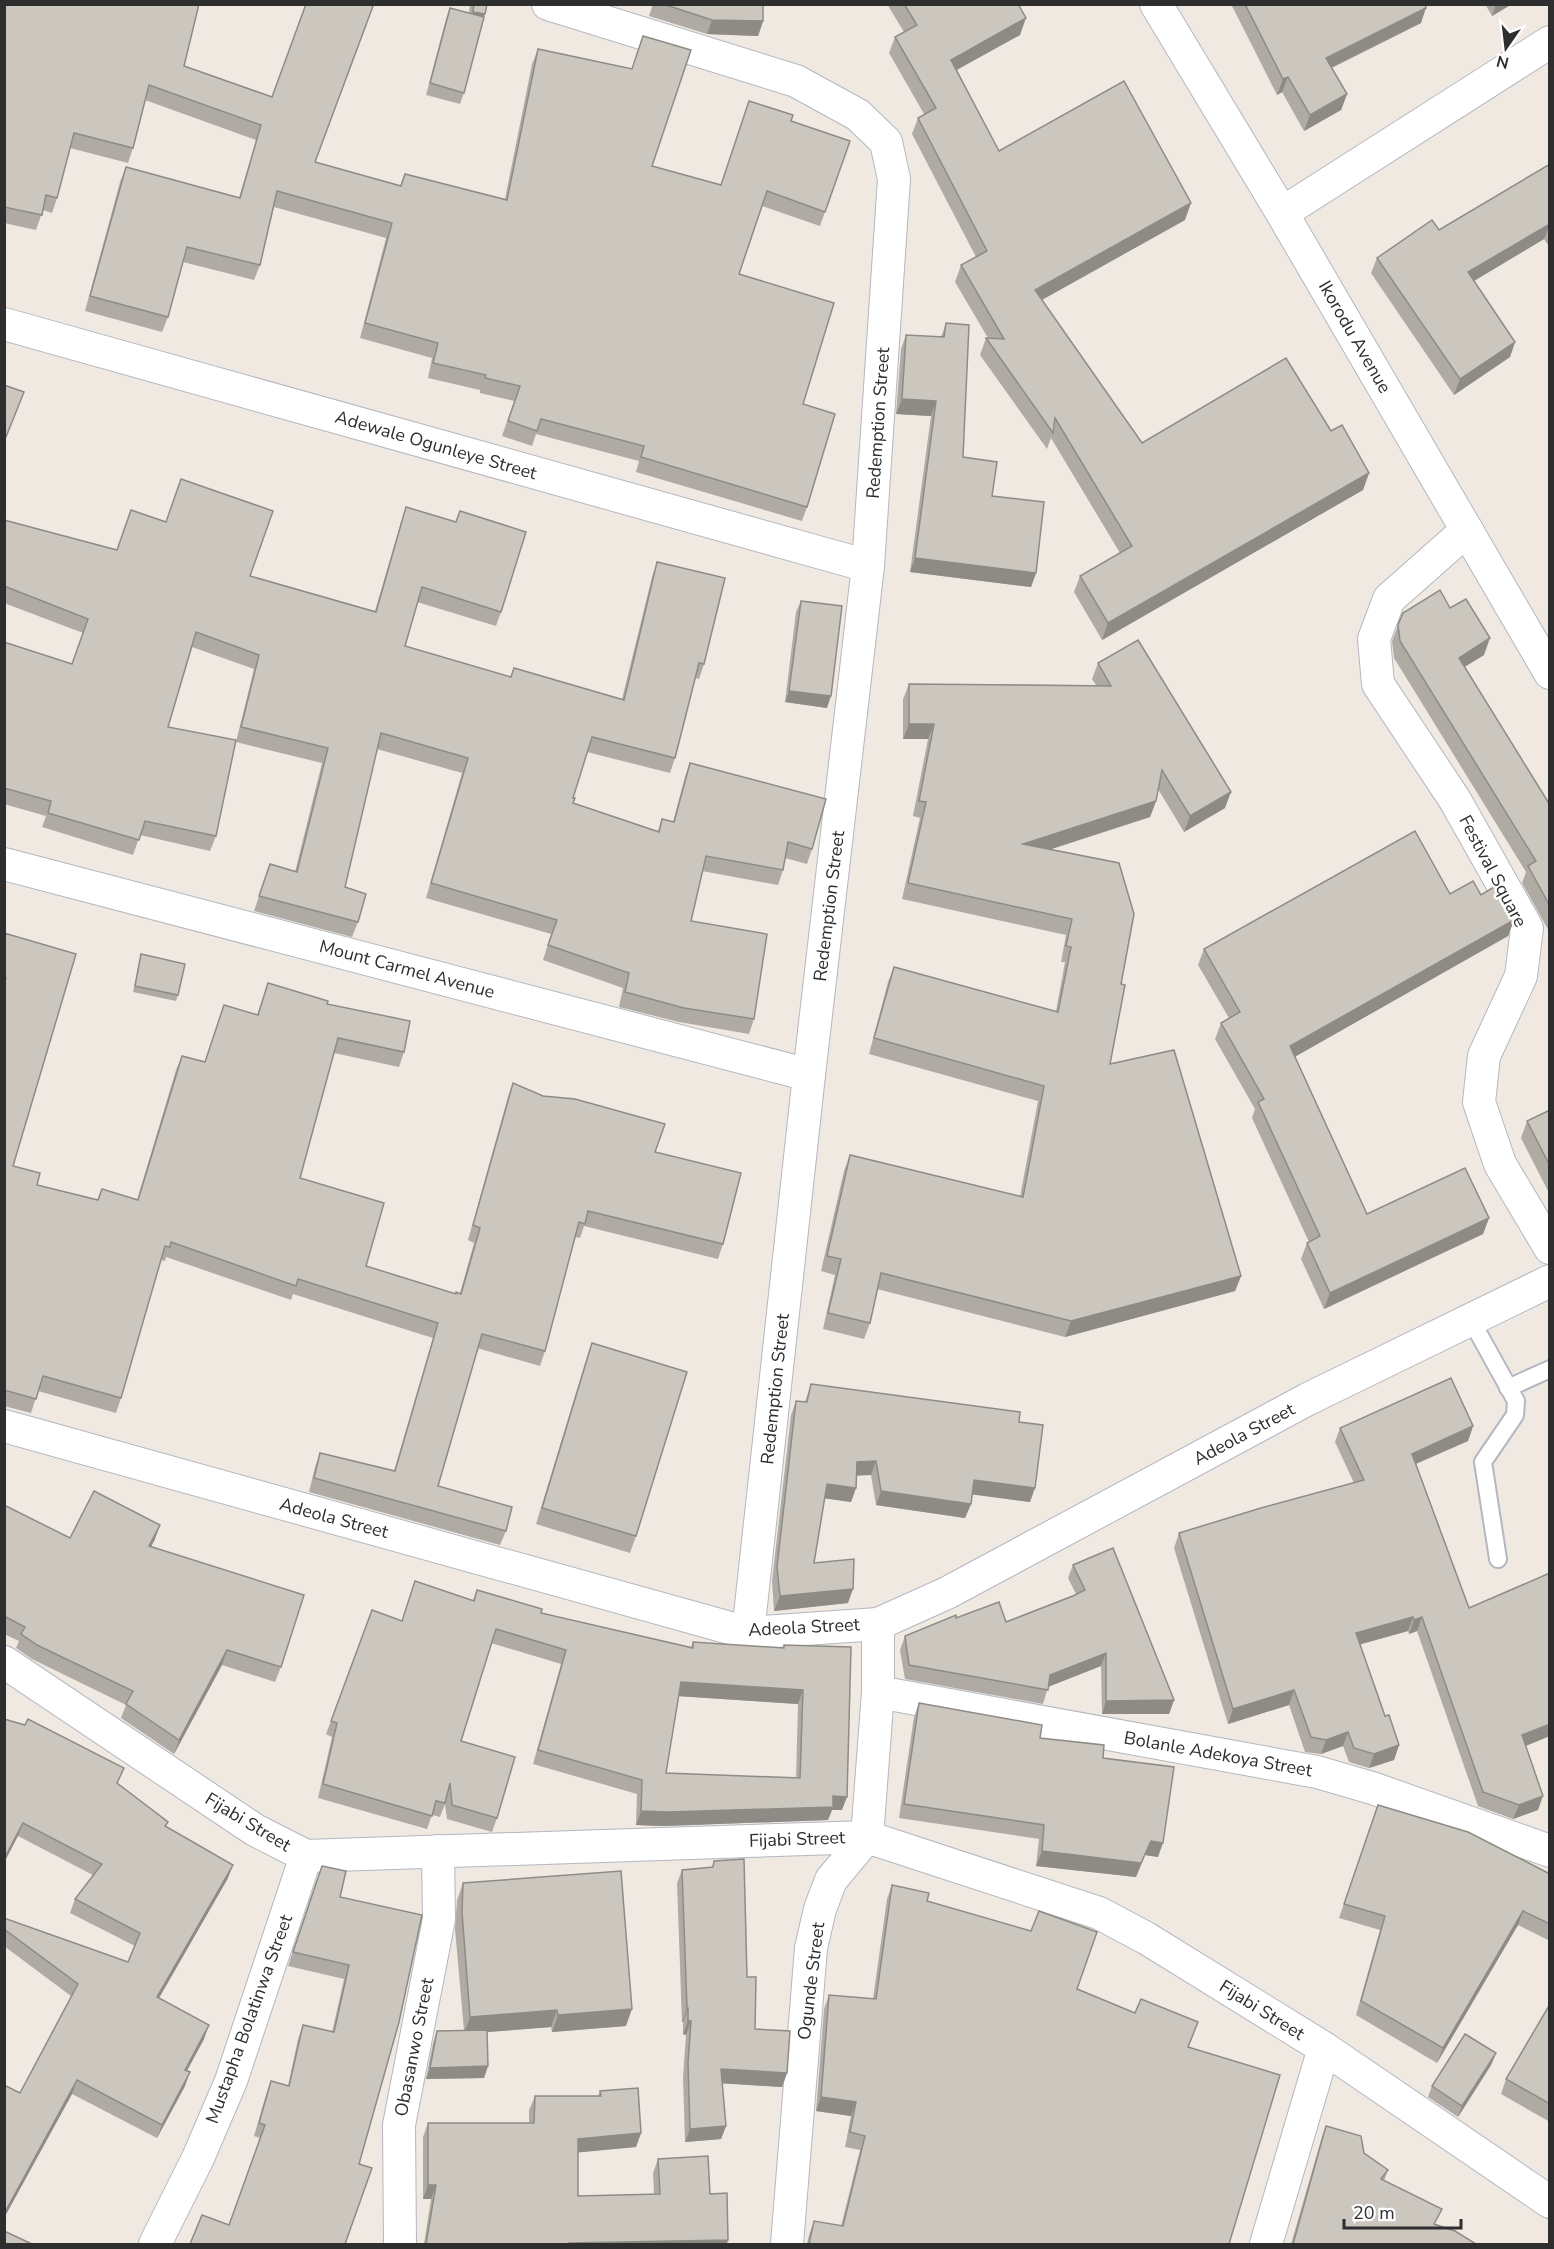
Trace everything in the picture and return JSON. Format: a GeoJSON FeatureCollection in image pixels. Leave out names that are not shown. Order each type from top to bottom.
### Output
{"type":"FeatureCollection","features":[{"type":"Feature","properties":{"kind":"street","name":"Redemption Street"},"geometry":{"type":"LineString","coordinates":[[548,4],[796,81],[858,115],[886,142],[894,179],[868,566],[809,1074],[748,1633]]}},
{"type":"Feature","properties":{"kind":"street","name":"Ikorodu Avenue"},"geometry":{"type":"LineString","coordinates":[[1156,4],[1282,213],[1550,673]]}},
{"type":"Feature","properties":{"kind":"street"},"geometry":{"type":"LineString","coordinates":[[1282,213],[1550,42]]}},
{"type":"Feature","properties":{"kind":"street","name":"Adewale Ogunleye Street"},"geometry":{"type":"LineString","coordinates":[[4,324],[868,566]]}},
{"type":"Feature","properties":{"kind":"street","name":"Festival Square"},"geometry":{"type":"LineString","coordinates":[[1467,530],[1389,599],[1374,639],[1378,684],[1455,800],[1527,928],[1521,976],[1484,1056],[1479,1102],[1500,1164],[1550,1248]]}},
{"type":"Feature","properties":{"kind":"street","name":"Mount Carmel Avenue"},"geometry":{"type":"LineString","coordinates":[[4,864],[809,1074]]}},
{"type":"Feature","properties":{"kind":"street","name":"Adeola Street"},"geometry":{"type":"LineString","coordinates":[[4,1426],[748,1633],[878,1624],[947,1593],[1308,1400],[1550,1281]]}},
{"type":"Feature","properties":{"kind":"street"},"geometry":{"type":"LineString","coordinates":[[867,1836],[878,1692],[878,1624]]}},
{"type":"Feature","properties":{"kind":"street","name":"Fijabi Street"},"geometry":{"type":"LineString","coordinates":[[4,1662],[255,1830],[306,1856],[867,1836],[1099,1913],[1146,1938],[1324,2048],[1550,2202]]}},
{"type":"Feature","properties":{"kind":"street","name":"Bolanle Adekoya Street"},"geometry":{"type":"LineString","coordinates":[[878,1692],[1317,1772],[1372,1788],[1550,1851]]}},
{"type":"Feature","properties":{"kind":"street","name":"Ogunde Street"},"geometry":{"type":"LineString","coordinates":[[787,2244],[811,1948],[820,1909],[831,1880],[867,1836]]}},
{"type":"Feature","properties":{"kind":"street","name":"Obasanwo Street"},"geometry":{"type":"LineString","coordinates":[[400,2244],[399,2125],[439,1919],[438,1851]]}},
{"type":"Feature","properties":{"kind":"street","name":"Mustapha Bolatinwa Street"},"geometry":{"type":"LineString","coordinates":[[156,2244],[198,2158],[231,2082],[306,1856]]}},
{"type":"Feature","properties":{"kind":"street"},"geometry":{"type":"LineString","coordinates":[[1266,2244],[1324,2048]]}},
{"type":"Feature","properties":{"kind":"lane"},"geometry":{"type":"LineString","coordinates":[[1471,1320],[1516,1401],[1515,1415],[1483,1461],[1498,1559]]}},
{"type":"Feature","properties":{"kind":"lane"},"geometry":{"type":"LineString","coordinates":[[1508,1388],[1550,1369]]}},
{"type":"Feature","properties":{"kind":"building"},"geometry":{"type":"Polygon","coordinates":[[[4,4],[199,4],[184,66],[272,97],[306,4],[370,4],[373,6],[315,162],[401,186],[405,174],[507,200],[538,49],[632,69],[643,36],[691,50],[652,166],[721,185],[749,101],[793,115],[791,121],[850,141],[825,212],[767,191],[739,274],[834,303],[803,404],[835,414],[807,507],[641,457],[644,446],[541,419],[537,431],[508,421],[520,386],[485,378],[486,375],[433,363],[438,343],[365,323],[392,223],[277,191],[260,265],[187,247],[168,317],[90,296],[126,167],[240,198],[261,125],[149,85],[133,148],[74,133],[57,198],[46,195],[42,215],[4,207],[4,4]]]}},
{"type":"Feature","properties":{"kind":"building"},"geometry":{"type":"Polygon","coordinates":[[[474,4],[487,4],[485,14],[473,12],[474,4]]]}},
{"type":"Feature","properties":{"kind":"building"},"geometry":{"type":"Polygon","coordinates":[[[663,4],[763,4],[763,21],[712,20],[663,4]]]}},
{"type":"Feature","properties":{"kind":"building"},"geometry":{"type":"Polygon","coordinates":[[[904,4],[1018,4],[1026,18],[951,60],[999,151],[1124,81],[1191,203],[1035,290],[1142,443],[1286,358],[1331,431],[1342,425],[1369,473],[1108,623],[1080,576],[1132,546],[1055,418],[1053,433],[986,338],[1004,339],[961,265],[987,251],[918,118],[936,108],[895,37],[917,25],[904,4]]]}},
{"type":"Feature","properties":{"kind":"building"},"geometry":{"type":"Polygon","coordinates":[[[1245,4],[1425,4],[1426,8],[1326,58],[1347,94],[1310,115],[1288,77],[1283,79],[1245,4]]]}},
{"type":"Feature","properties":{"kind":"building"},"geometry":{"type":"Polygon","coordinates":[[[450,8],[484,17],[464,93],[430,83],[450,8]]]}},
{"type":"Feature","properties":{"kind":"building"},"geometry":{"type":"Polygon","coordinates":[[[1550,164],[1550,224],[1468,272],[1515,342],[1460,379],[1377,258],[1432,220],[1439,230],[1550,164]]]}},
{"type":"Feature","properties":{"kind":"building"},"geometry":{"type":"Polygon","coordinates":[[[946,323],[969,325],[963,457],[997,462],[992,496],[1044,502],[1036,573],[915,558],[936,401],[902,399],[906,335],[944,337],[946,323]]]}},
{"type":"Feature","properties":{"kind":"building"},"geometry":{"type":"Polygon","coordinates":[[[4,385],[24,392],[4,442],[4,385]]]}},
{"type":"Feature","properties":{"kind":"building"},"geometry":{"type":"Polygon","coordinates":[[[181,479],[273,511],[250,576],[376,612],[406,507],[456,522],[460,511],[526,532],[501,612],[422,587],[405,646],[511,677],[514,668],[624,700],[657,562],[725,578],[704,664],[699,663],[675,758],[592,737],[573,803],[659,832],[662,819],[674,822],[690,763],[826,799],[812,849],[788,842],[783,870],[706,856],[691,921],[767,934],[754,1019],[684,1008],[625,992],[629,973],[548,945],[557,920],[431,883],[468,758],[381,733],[345,887],[366,894],[358,922],[259,896],[270,864],[297,872],[328,748],[241,727],[259,655],[196,632],[168,727],[236,740],[216,836],[145,821],[139,840],[48,813],[51,801],[4,788],[4,642],[72,664],[88,619],[4,586],[4,520],[117,550],[131,510],[166,522],[181,479]]]}},
{"type":"Feature","properties":{"kind":"building"},"geometry":{"type":"Polygon","coordinates":[[[1440,590],[1450,608],[1466,599],[1490,638],[1459,658],[1550,805],[1550,906],[1528,866],[1536,861],[1400,641],[1398,625],[1403,613],[1440,590]]]}},
{"type":"Feature","properties":{"kind":"building"},"geometry":{"type":"Polygon","coordinates":[[[801,601],[842,606],[831,696],[789,691],[801,601]]]}},
{"type":"Feature","properties":{"kind":"building"},"geometry":{"type":"Polygon","coordinates":[[[1138,640],[1231,792],[1190,816],[1162,770],[1156,801],[1023,844],[1119,863],[1134,914],[1121,984],[1125,985],[1110,1064],[1174,1050],[1241,1276],[1071,1321],[881,1273],[870,1323],[828,1313],[841,1259],[827,1256],[850,1155],[1023,1197],[1044,1086],[874,1038],[894,967],[1058,1012],[1071,947],[1066,946],[1072,919],[908,883],[926,802],[919,801],[934,724],[909,724],[909,684],[1111,686],[1098,663],[1138,640]]]}},
{"type":"Feature","properties":{"kind":"building"},"geometry":{"type":"Polygon","coordinates":[[[1415,831],[1450,894],[1473,881],[1481,895],[1497,885],[1514,920],[1290,1046],[1367,1214],[1465,1168],[1489,1218],[1330,1293],[1307,1243],[1320,1236],[1258,1102],[1264,1099],[1221,1023],[1240,1012],[1204,949],[1415,831]]]}},
{"type":"Feature","properties":{"kind":"building"},"geometry":{"type":"Polygon","coordinates":[[[4,933],[76,954],[13,1166],[40,1173],[37,1185],[98,1200],[102,1189],[138,1200],[182,1056],[205,1062],[224,1005],[258,1015],[268,983],[328,1001],[327,1004],[410,1021],[404,1052],[338,1038],[300,1178],[384,1203],[366,1266],[461,1294],[480,1228],[473,1225],[513,1083],[543,1096],[575,1099],[665,1124],[655,1152],[741,1173],[723,1244],[588,1211],[585,1224],[579,1222],[545,1351],[482,1334],[438,1486],[512,1507],[506,1531],[314,1478],[320,1453],[395,1471],[438,1323],[298,1279],[296,1286],[171,1242],[170,1247],[165,1246],[121,1398],[43,1376],[36,1399],[4,1390],[4,984],[6,978],[4,978],[4,933]]]}},
{"type":"Feature","properties":{"kind":"building"},"geometry":{"type":"Polygon","coordinates":[[[141,954],[185,964],[178,995],[135,986],[141,954]]]}},
{"type":"Feature","properties":{"kind":"building"},"geometry":{"type":"Polygon","coordinates":[[[1550,1110],[1550,1166],[1527,1121],[1550,1110]]]}},
{"type":"Feature","properties":{"kind":"building"},"geometry":{"type":"Polygon","coordinates":[[[592,1343],[687,1372],[636,1536],[542,1508],[592,1343]]]}},
{"type":"Feature","properties":{"kind":"building"},"geometry":{"type":"Polygon","coordinates":[[[1451,1378],[1473,1426],[1412,1454],[1469,1608],[1550,1573],[1550,1724],[1522,1735],[1543,1796],[1519,1805],[1483,1792],[1422,1617],[1414,1620],[1413,1617],[1356,1633],[1385,1716],[1389,1715],[1399,1745],[1374,1754],[1354,1748],[1348,1732],[1326,1740],[1311,1737],[1294,1690],[1233,1709],[1179,1533],[1364,1480],[1340,1428],[1451,1378]]]}},
{"type":"Feature","properties":{"kind":"building"},"geometry":{"type":"Polygon","coordinates":[[[811,1384],[1020,1412],[1019,1422],[1043,1425],[1035,1488],[974,1480],[971,1504],[881,1491],[876,1461],[857,1462],[856,1488],[827,1484],[814,1563],[854,1559],[853,1589],[780,1596],[777,1567],[796,1401],[807,1402],[811,1384]]]}},
{"type":"Feature","properties":{"kind":"building"},"geometry":{"type":"Polygon","coordinates":[[[94,1491],[160,1525],[149,1546],[304,1595],[281,1667],[227,1650],[179,1740],[126,1704],[133,1691],[37,1645],[21,1634],[25,1627],[4,1616],[4,1505],[70,1538],[94,1491]]]}},
{"type":"Feature","properties":{"kind":"building"},"geometry":{"type":"Polygon","coordinates":[[[1113,1548],[1174,1700],[1106,1701],[1106,1653],[1050,1675],[1048,1690],[909,1665],[905,1636],[956,1615],[956,1618],[999,1602],[1006,1622],[1073,1596],[1085,1590],[1073,1565],[1113,1548]]]}},
{"type":"Feature","properties":{"kind":"building"},"geometry":{"type":"Polygon","coordinates":[[[415,1581],[474,1601],[477,1590],[542,1609],[541,1613],[693,1648],[693,1642],[784,1648],[784,1645],[851,1647],[847,1797],[833,1796],[833,1807],[641,1811],[642,1780],[538,1750],[566,1650],[496,1629],[461,1741],[515,1757],[497,1818],[452,1805],[450,1783],[445,1803],[436,1801],[432,1816],[323,1784],[337,1723],[331,1721],[372,1610],[402,1621],[415,1581]],[[681,1682],[666,1773],[800,1778],[803,1690],[681,1682]]]}},
{"type":"Feature","properties":{"kind":"building"},"geometry":{"type":"Polygon","coordinates":[[[919,1703],[1042,1725],[1040,1738],[1104,1745],[1103,1758],[1174,1767],[1163,1843],[1151,1841],[1141,1863],[1042,1851],[1044,1825],[904,1804],[919,1703]]]}},
{"type":"Feature","properties":{"kind":"building"},"geometry":{"type":"Polygon","coordinates":[[[4,1719],[25,1725],[28,1719],[124,1768],[117,1783],[168,1822],[165,1826],[233,1865],[157,1997],[209,2025],[185,2070],[190,2072],[162,2125],[77,2080],[4,2214],[4,2085],[20,2093],[78,1984],[4,1929],[4,1918],[128,1962],[140,1933],[75,1899],[102,1864],[23,1823],[4,1859],[4,1719]]]}},
{"type":"Feature","properties":{"kind":"building"},"geometry":{"type":"Polygon","coordinates":[[[1378,1805],[1468,1832],[1550,1874],[1550,1924],[1523,1911],[1443,2048],[1361,2001],[1385,1916],[1344,1904],[1378,1805]]]}},
{"type":"Feature","properties":{"kind":"building"},"geometry":{"type":"Polygon","coordinates":[[[744,1859],[747,1977],[756,1977],[755,2029],[790,2031],[787,2073],[721,2069],[726,2126],[690,2129],[688,2063],[691,2021],[688,2021],[687,2008],[682,1870],[713,1867],[714,1861],[744,1859]]]}},
{"type":"Feature","properties":{"kind":"building"},"geometry":{"type":"Polygon","coordinates":[[[322,1866],[346,1871],[340,1897],[422,1915],[399,2022],[359,2164],[372,2168],[345,2244],[190,2244],[202,2215],[229,2225],[265,2125],[259,2123],[271,2081],[289,2086],[303,2025],[334,2032],[349,1965],[293,1952],[322,1866]]]}},
{"type":"Feature","properties":{"kind":"building"},"geometry":{"type":"Polygon","coordinates":[[[621,1871],[632,2009],[558,2015],[557,2010],[470,2017],[462,1912],[463,1883],[621,1871]]]}},
{"type":"Feature","properties":{"kind":"building"},"geometry":{"type":"Polygon","coordinates":[[[892,1885],[929,1893],[927,1901],[1031,1931],[1039,1911],[1097,1932],[1077,1989],[1135,2013],[1141,1999],[1198,2022],[1188,2047],[1280,2075],[1229,2244],[809,2244],[814,2221],[843,2226],[865,2136],[850,2132],[856,2102],[821,2097],[829,1995],[876,1999],[892,1885]]]}},
{"type":"Feature","properties":{"kind":"building"},"geometry":{"type":"Polygon","coordinates":[[[1550,2004],[1550,2104],[1506,2079],[1550,2004]]]}},
{"type":"Feature","properties":{"kind":"building"},"geometry":{"type":"Polygon","coordinates":[[[487,2030],[488,2066],[430,2068],[437,2031],[487,2030]]]}},
{"type":"Feature","properties":{"kind":"building"},"geometry":{"type":"Polygon","coordinates":[[[1465,2034],[1496,2053],[1462,2106],[1432,2086],[1465,2034]]]}},
{"type":"Feature","properties":{"kind":"building"},"geometry":{"type":"Polygon","coordinates":[[[638,2088],[641,2133],[578,2139],[578,2196],[660,2194],[658,2159],[708,2156],[710,2194],[727,2193],[728,2240],[569,2244],[426,2244],[436,2185],[428,2185],[428,2123],[534,2123],[535,2096],[601,2096],[600,2091],[638,2088]]]}},
{"type":"Feature","properties":{"kind":"building"},"geometry":{"type":"Polygon","coordinates":[[[1326,2126],[1361,2136],[1364,2153],[1388,2170],[1381,2179],[1442,2209],[1434,2224],[1455,2231],[1476,2244],[1293,2244],[1326,2126]]]}},
{"type":"Feature","properties":{"kind":"building"},"geometry":{"type":"Polygon","coordinates":[[[4,2231],[32,2244],[4,2244],[4,2231]]]}}]}
